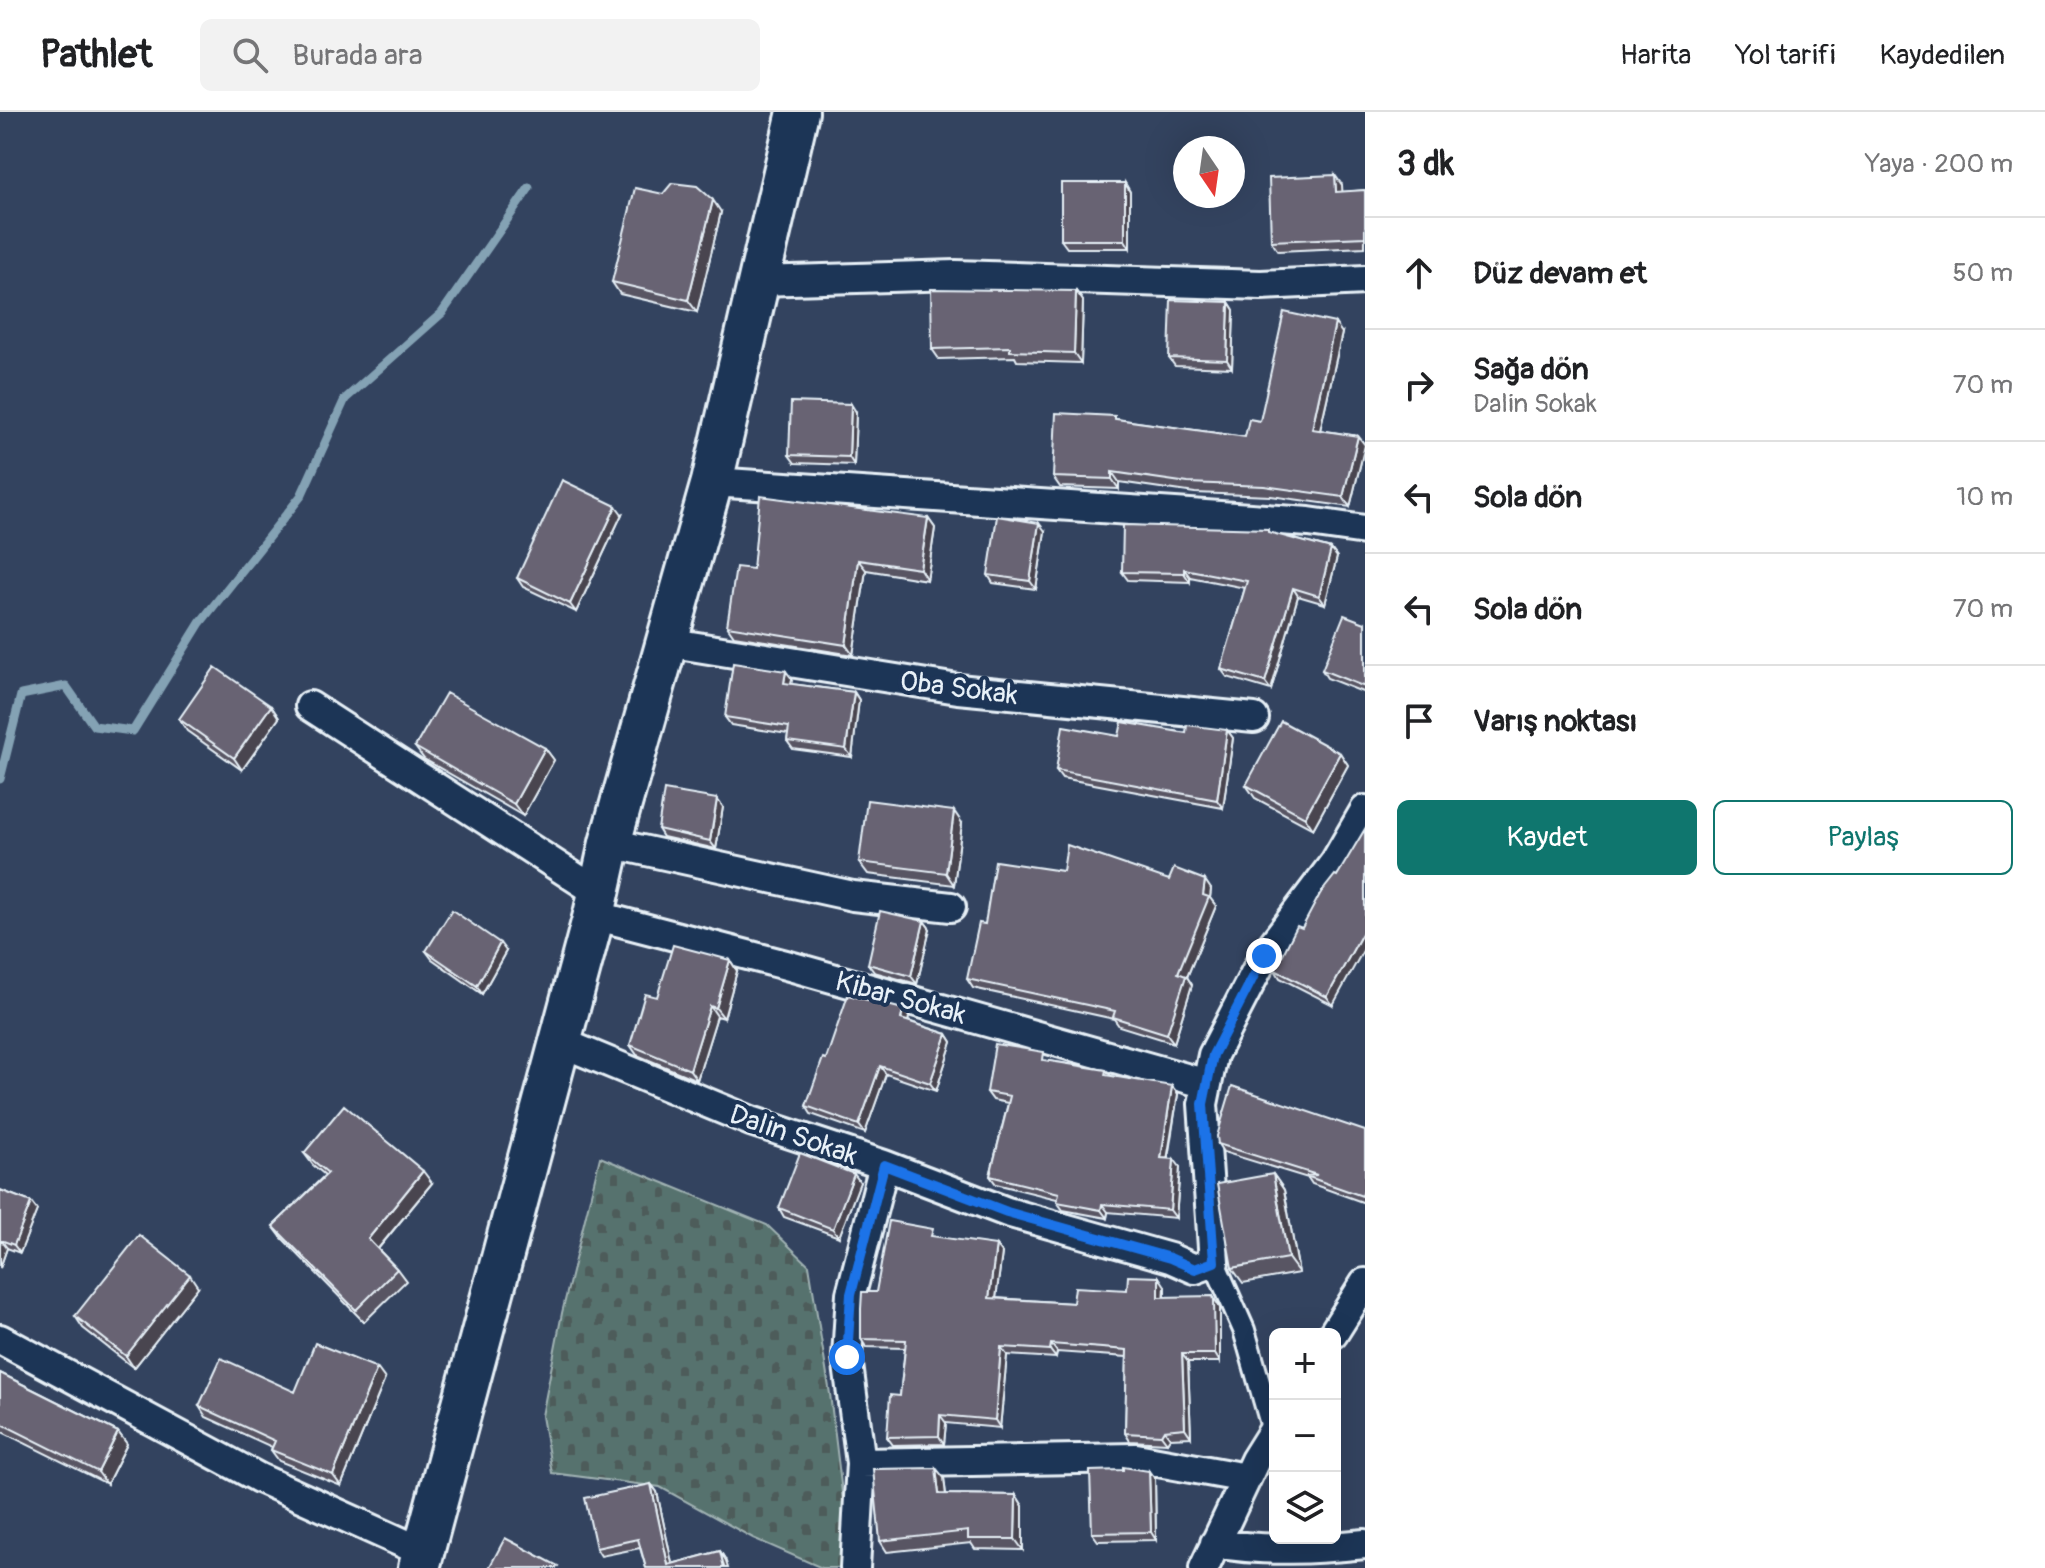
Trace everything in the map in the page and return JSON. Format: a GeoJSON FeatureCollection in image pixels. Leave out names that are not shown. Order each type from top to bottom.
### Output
{"type":"FeatureCollection","features":[{"type":"Feature","properties":{"kind":"main road"},"geometry":{"type":"LineString","coordinates":[[421,1560],[610,843],[712,482],[798,112]]}},
{"type":"Feature","properties":{"kind":"street"},"geometry":{"type":"LineString","coordinates":[[758,281],[956,275],[1261,285],[1365,280]]}},
{"type":"Feature","properties":{"kind":"street"},"geometry":{"type":"LineString","coordinates":[[712,482],[1309,522],[1365,530]]}},
{"type":"Feature","properties":{"kind":"street","name":"Oba Sokak"},"geometry":{"type":"LineString","coordinates":[[666,642],[958,689],[1254,718]]}},
{"type":"Feature","properties":{"kind":"street","name":"Kibar Sokak"},"geometry":{"type":"LineString","coordinates":[[310,706],[596,904],[801,969],[1207,1084]]}},
{"type":"Feature","properties":{"kind":"street"},"geometry":{"type":"LineString","coordinates":[[1269,1413],[1244,1330],[1214,1262],[1203,1104],[1213,1055],[1264,956],[1335,862],[1365,810]]}},
{"type":"Feature","properties":{"kind":"street"},"geometry":{"type":"LineString","coordinates":[[610,843],[853,896],[951,907]]}},
{"type":"Feature","properties":{"kind":"street","name":"Dalin Sokak"},"geometry":{"type":"LineString","coordinates":[[558,1041],[751,1121],[884,1165],[1007,1212],[1170,1258],[1195,1269],[1214,1262]]}},
{"type":"Feature","properties":{"kind":"street"},"geometry":{"type":"LineString","coordinates":[[855,1568],[861,1463],[847,1357],[851,1294],[884,1165]]}},
{"type":"Feature","properties":{"kind":"street"},"geometry":{"type":"LineString","coordinates":[[1337,1328],[1365,1283]]}},
{"type":"Feature","properties":{"kind":"street"},"geometry":{"type":"LineString","coordinates":[[0,1339],[259,1478],[421,1560]]}},
{"type":"Feature","properties":{"kind":"street"},"geometry":{"type":"LineString","coordinates":[[1210,1556],[1246,1478],[1269,1439]]}},
{"type":"Feature","properties":{"kind":"street"},"geometry":{"type":"LineString","coordinates":[[861,1463],[1136,1458],[1246,1478]]}},
{"type":"Feature","properties":{"kind":"street"},"geometry":{"type":"LineString","coordinates":[[1210,1556],[1256,1548],[1365,1544]]}},
{"type":"Feature","properties":{"kind":"green space"},"geometry":{"type":"Polygon","coordinates":[[[600,1157],[767,1225],[809,1265],[830,1394],[843,1501],[846,1568],[822,1568],[753,1538],[660,1487],[552,1473],[542,1416],[562,1313],[600,1157]]]}},
{"type":"Feature","properties":{"kind":"building"},"geometry":{"type":"Polygon","coordinates":[[[1335,175],[1336,192],[1365,190],[1365,237],[1271,241],[1269,178],[1335,175]]]}},
{"type":"Feature","properties":{"kind":"building"},"geometry":{"type":"Polygon","coordinates":[[[672,183],[697,186],[713,200],[688,300],[612,282],[635,188],[663,194],[672,183]]]}},
{"type":"Feature","properties":{"kind":"building"},"geometry":{"type":"Polygon","coordinates":[[[1061,183],[1125,183],[1125,240],[1061,240],[1061,183]]]}},
{"type":"Feature","properties":{"kind":"building"},"geometry":{"type":"Polygon","coordinates":[[[931,289],[1076,291],[1074,353],[1010,351],[1010,347],[932,349],[931,289]]]}},
{"type":"Feature","properties":{"kind":"building"},"geometry":{"type":"Polygon","coordinates":[[[1171,300],[1229,302],[1227,360],[1169,358],[1171,300]]]}},
{"type":"Feature","properties":{"kind":"building"},"geometry":{"type":"Polygon","coordinates":[[[1284,312],[1335,323],[1312,429],[1358,436],[1343,497],[1264,486],[1188,483],[1112,472],[1112,479],[1053,477],[1056,413],[1115,416],[1115,419],[1245,437],[1249,419],[1260,421],[1284,312]]]}},
{"type":"Feature","properties":{"kind":"building"},"geometry":{"type":"Polygon","coordinates":[[[791,402],[851,404],[849,457],[789,455],[791,402]]]}},
{"type":"Feature","properties":{"kind":"building"},"geometry":{"type":"Polygon","coordinates":[[[562,480],[616,506],[570,604],[517,578],[562,480]]]}},
{"type":"Feature","properties":{"kind":"building"},"geometry":{"type":"Polygon","coordinates":[[[760,496],[928,518],[920,569],[858,560],[846,645],[727,626],[736,567],[753,569],[760,496]]]}},
{"type":"Feature","properties":{"kind":"building"},"geometry":{"type":"Polygon","coordinates":[[[997,516],[1039,523],[1030,581],[988,575],[997,516]]]}},
{"type":"Feature","properties":{"kind":"building"},"geometry":{"type":"Polygon","coordinates":[[[1123,525],[1268,529],[1268,532],[1331,549],[1319,596],[1293,588],[1265,682],[1221,669],[1247,581],[1184,569],[1184,573],[1122,572],[1123,525]]]}},
{"type":"Feature","properties":{"kind":"building"},"geometry":{"type":"Polygon","coordinates":[[[1344,615],[1365,623],[1365,687],[1322,670],[1344,615]]]}},
{"type":"Feature","properties":{"kind":"building"},"geometry":{"type":"Polygon","coordinates":[[[733,663],[786,671],[784,683],[854,692],[846,749],[787,741],[789,727],[725,717],[733,663]]]}},
{"type":"Feature","properties":{"kind":"building"},"geometry":{"type":"Polygon","coordinates":[[[215,667],[271,706],[234,758],[179,719],[215,667]]]}},
{"type":"Feature","properties":{"kind":"building"},"geometry":{"type":"Polygon","coordinates":[[[446,693],[545,748],[514,804],[415,747],[446,693]]]}},
{"type":"Feature","properties":{"kind":"building"},"geometry":{"type":"Polygon","coordinates":[[[1281,721],[1340,753],[1305,817],[1246,785],[1281,721]]]}},
{"type":"Feature","properties":{"kind":"building"},"geometry":{"type":"Polygon","coordinates":[[[1122,722],[1186,733],[1187,725],[1227,730],[1217,800],[1056,770],[1063,726],[1119,736],[1122,722]]]}},
{"type":"Feature","properties":{"kind":"building"},"geometry":{"type":"Polygon","coordinates":[[[664,790],[717,799],[710,841],[658,829],[664,790]]]}},
{"type":"Feature","properties":{"kind":"building"},"geometry":{"type":"Polygon","coordinates":[[[867,800],[954,811],[946,873],[859,862],[867,800]]]}},
{"type":"Feature","properties":{"kind":"building"},"geometry":{"type":"Polygon","coordinates":[[[1365,829],[1365,928],[1327,997],[1275,970],[1297,926],[1302,928],[1320,894],[1337,876],[1365,829]]]}},
{"type":"Feature","properties":{"kind":"building"},"geometry":{"type":"Polygon","coordinates":[[[1067,845],[1169,880],[1174,868],[1205,880],[1203,895],[1209,897],[1178,973],[1186,976],[1167,1034],[1113,1017],[1115,1011],[967,979],[979,923],[985,924],[995,861],[1063,871],[1067,845]]]}},
{"type":"Feature","properties":{"kind":"building"},"geometry":{"type":"Polygon","coordinates":[[[452,910],[500,943],[477,986],[426,951],[452,910]]]}},
{"type":"Feature","properties":{"kind":"building"},"geometry":{"type":"Polygon","coordinates":[[[880,911],[924,921],[911,976],[868,964],[880,911]]]}},
{"type":"Feature","properties":{"kind":"building"},"geometry":{"type":"Polygon","coordinates":[[[673,945],[730,960],[716,1008],[710,1006],[690,1070],[630,1045],[645,994],[657,997],[673,945]]]}},
{"type":"Feature","properties":{"kind":"building"},"geometry":{"type":"Polygon","coordinates":[[[848,995],[903,1009],[901,1019],[947,1034],[930,1083],[880,1066],[859,1125],[806,1106],[848,995]]]}},
{"type":"Feature","properties":{"kind":"building"},"geometry":{"type":"Polygon","coordinates":[[[995,1044],[1044,1052],[1043,1060],[1106,1070],[1105,1075],[1172,1086],[1161,1158],[1174,1159],[1170,1210],[1102,1204],[1101,1210],[1057,1202],[1059,1193],[990,1176],[1010,1096],[987,1092],[995,1044]]]}},
{"type":"Feature","properties":{"kind":"building"},"geometry":{"type":"Polygon","coordinates":[[[1232,1086],[1365,1131],[1365,1188],[1362,1196],[1306,1176],[1317,1175],[1218,1144],[1217,1136],[1232,1086]]]}},
{"type":"Feature","properties":{"kind":"building"},"geometry":{"type":"Polygon","coordinates":[[[344,1105],[423,1171],[368,1239],[397,1269],[356,1310],[273,1226],[328,1173],[304,1153],[344,1105]]]}},
{"type":"Feature","properties":{"kind":"building"},"geometry":{"type":"Polygon","coordinates":[[[800,1153],[854,1174],[833,1229],[779,1208],[800,1153]]]}},
{"type":"Feature","properties":{"kind":"building"},"geometry":{"type":"Polygon","coordinates":[[[1273,1174],[1288,1258],[1232,1268],[1217,1184],[1273,1174]]]}},
{"type":"Feature","properties":{"kind":"building"},"geometry":{"type":"Polygon","coordinates":[[[0,1190],[31,1202],[14,1245],[1,1240],[0,1244],[0,1190]]]}},
{"type":"Feature","properties":{"kind":"building"},"geometry":{"type":"Polygon","coordinates":[[[889,1221],[933,1229],[931,1236],[996,1245],[989,1298],[1073,1303],[1075,1287],[1127,1290],[1128,1276],[1159,1277],[1159,1297],[1213,1296],[1215,1354],[1182,1354],[1185,1428],[1164,1430],[1161,1435],[1125,1433],[1127,1350],[1051,1344],[1050,1350],[1001,1347],[995,1420],[940,1415],[939,1436],[887,1437],[890,1395],[900,1396],[906,1340],[861,1339],[861,1309],[862,1292],[876,1292],[889,1221]]]}},
{"type":"Feature","properties":{"kind":"building"},"geometry":{"type":"Polygon","coordinates":[[[139,1235],[190,1275],[126,1356],[75,1316],[139,1235]]]}},
{"type":"Feature","properties":{"kind":"building"},"geometry":{"type":"Polygon","coordinates":[[[315,1343],[377,1368],[333,1475],[271,1450],[275,1441],[199,1406],[221,1358],[295,1392],[315,1343]]]}},
{"type":"Feature","properties":{"kind":"building"},"geometry":{"type":"Polygon","coordinates":[[[0,1373],[118,1432],[98,1472],[0,1423],[0,1373]]]}},
{"type":"Feature","properties":{"kind":"building"},"geometry":{"type":"Polygon","coordinates":[[[1123,1467],[1149,1471],[1151,1532],[1092,1533],[1090,1471],[1123,1470],[1123,1467]]]}},
{"type":"Feature","properties":{"kind":"building"},"geometry":{"type":"Polygon","coordinates":[[[936,1468],[939,1494],[1016,1495],[1015,1539],[968,1539],[968,1531],[880,1541],[873,1469],[936,1468]]]}},
{"type":"Feature","properties":{"kind":"building"},"geometry":{"type":"Polygon","coordinates":[[[651,1484],[668,1565],[720,1551],[724,1568],[646,1568],[638,1539],[596,1548],[585,1498],[651,1484]]]}},
{"type":"Feature","properties":{"kind":"building"},"geometry":{"type":"Polygon","coordinates":[[[505,1538],[558,1566],[489,1568],[505,1538]]]}},
{"type":"Feature","properties":{"kind":"waterway"},"geometry":{"type":"LineString","coordinates":[[0,779],[21,695],[66,686],[94,726],[133,731],[200,623],[301,496],[345,399],[442,313],[529,188]]}},
{"type":"Feature","properties":{"kind":"route"},"geometry":{"type":"LineString","coordinates":[[847,1357],[851,1294],[884,1165],[1007,1212],[1170,1258],[1195,1269],[1214,1262],[1203,1104],[1213,1055],[1264,956]]}}]}
